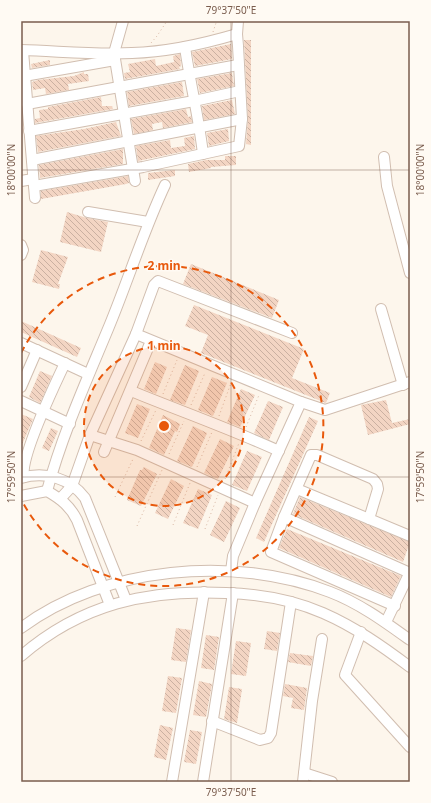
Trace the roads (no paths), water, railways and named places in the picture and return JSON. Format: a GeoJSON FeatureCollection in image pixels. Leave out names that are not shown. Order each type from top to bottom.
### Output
{"type":"FeatureCollection","features":[{"type":"Feature","properties":{"kind":"street"},"geometry":{"type":"LineString","coordinates":[[123,21],[115,57],[135,181]]}},
{"type":"Feature","properties":{"kind":"street"},"geometry":{"type":"LineString","coordinates":[[21,181],[34,183],[133,168],[239,146],[242,119],[238,65],[238,21]]}},
{"type":"Feature","properties":{"kind":"street"},"geometry":{"type":"LineString","coordinates":[[24,76],[115,57],[210,42],[237,34]]}},
{"type":"Feature","properties":{"kind":"street"},"geometry":{"type":"LineString","coordinates":[[184,47],[200,127],[203,154]]}},
{"type":"Feature","properties":{"kind":"street"},"geometry":{"type":"LineString","coordinates":[[35,198],[22,50],[115,57]]}},
{"type":"Feature","properties":{"kind":"street"},"geometry":{"type":"LineString","coordinates":[[27,104],[238,65]]}},
{"type":"Feature","properties":{"kind":"street"},"geometry":{"type":"LineString","coordinates":[[29,131],[124,115],[240,91]]}},
{"type":"Feature","properties":{"kind":"street"},"geometry":{"type":"LineString","coordinates":[[32,160],[128,140],[242,119]]}},
{"type":"Feature","properties":{"kind":"street"},"geometry":{"type":"LineString","coordinates":[[384,157],[387,186],[410,273]]}},
{"type":"Feature","properties":{"kind":"street"},"geometry":{"type":"LineString","coordinates":[[47,491],[88,374],[108,328],[148,222],[165,185]]}},
{"type":"Feature","properties":{"kind":"street"},"geometry":{"type":"LineString","coordinates":[[88,212],[148,222]]}},
{"type":"Feature","properties":{"kind":"street"},"geometry":{"type":"LineString","coordinates":[[21,245],[21,255]]}},
{"type":"Feature","properties":{"kind":"street"},"geometry":{"type":"LineString","coordinates":[[60,499],[72,486],[90,435],[136,334],[154,285],[160,281],[292,333]]}},
{"type":"Feature","properties":{"kind":"street"},"geometry":{"type":"LineString","coordinates":[[136,334],[263,385],[301,402],[325,410],[406,384],[381,309]]}},
{"type":"Feature","properties":{"kind":"street"},"geometry":{"type":"LineString","coordinates":[[104,452],[151,341]]}},
{"type":"Feature","properties":{"kind":"street"},"geometry":{"type":"LineString","coordinates":[[21,343],[88,374]]}},
{"type":"Feature","properties":{"kind":"street"},"geometry":{"type":"LineString","coordinates":[[21,387],[37,350]]}},
{"type":"Feature","properties":{"kind":"street"},"geometry":{"type":"LineString","coordinates":[[64,363],[43,412],[25,463],[23,478],[51,476],[59,478],[72,486],[85,498],[126,600]]}},
{"type":"Feature","properties":{"kind":"street"},"geometry":{"type":"LineString","coordinates":[[131,390],[187,414],[243,434],[279,451]]}},
{"type":"Feature","properties":{"kind":"street"},"geometry":{"type":"LineString","coordinates":[[21,401],[70,424]]}},
{"type":"Feature","properties":{"kind":"street"},"geometry":{"type":"LineString","coordinates":[[230,571],[233,556],[255,503],[301,402]]}},
{"type":"Feature","properties":{"kind":"street"},"geometry":{"type":"LineString","coordinates":[[90,435],[137,450],[255,503]]}},
{"type":"Feature","properties":{"kind":"street"},"geometry":{"type":"LineString","coordinates":[[369,519],[378,489],[378,484],[373,479],[314,454],[310,457],[284,517],[271,548],[272,554],[395,606]]}},
{"type":"Feature","properties":{"kind":"street"},"geometry":{"type":"LineString","coordinates":[[297,489],[410,536]]}},
{"type":"Feature","properties":{"kind":"street"},"geometry":{"type":"LineString","coordinates":[[21,496],[47,491],[60,499],[71,509],[77,520],[110,605]]}},
{"type":"Feature","properties":{"kind":"street"},"geometry":{"type":"LineString","coordinates":[[284,517],[410,572],[386,622]]}},
{"type":"Feature","properties":{"kind":"street"},"geometry":{"type":"LineString","coordinates":[[21,628],[66,600],[102,587],[119,582],[204,570],[264,574],[304,583],[344,598],[386,622],[410,640]]}},
{"type":"Feature","properties":{"kind":"street"},"geometry":{"type":"LineString","coordinates":[[21,656],[58,628],[110,605],[126,600],[178,592],[204,592],[261,596],[291,602],[322,612],[361,632],[410,667]]}},
{"type":"Feature","properties":{"kind":"street"},"geometry":{"type":"LineString","coordinates":[[172,782],[204,592]]}},
{"type":"Feature","properties":{"kind":"street"},"geometry":{"type":"LineString","coordinates":[[203,782],[233,593]]}},
{"type":"Feature","properties":{"kind":"street"},"geometry":{"type":"LineString","coordinates":[[212,721],[260,740],[268,738],[272,726],[291,602]]}},
{"type":"Feature","properties":{"kind":"street"},"geometry":{"type":"LineString","coordinates":[[361,632],[345,675],[410,747]]}},
{"type":"Feature","properties":{"kind":"street"},"geometry":{"type":"LineString","coordinates":[[322,640],[312,701],[304,778],[332,782]]}}]}
